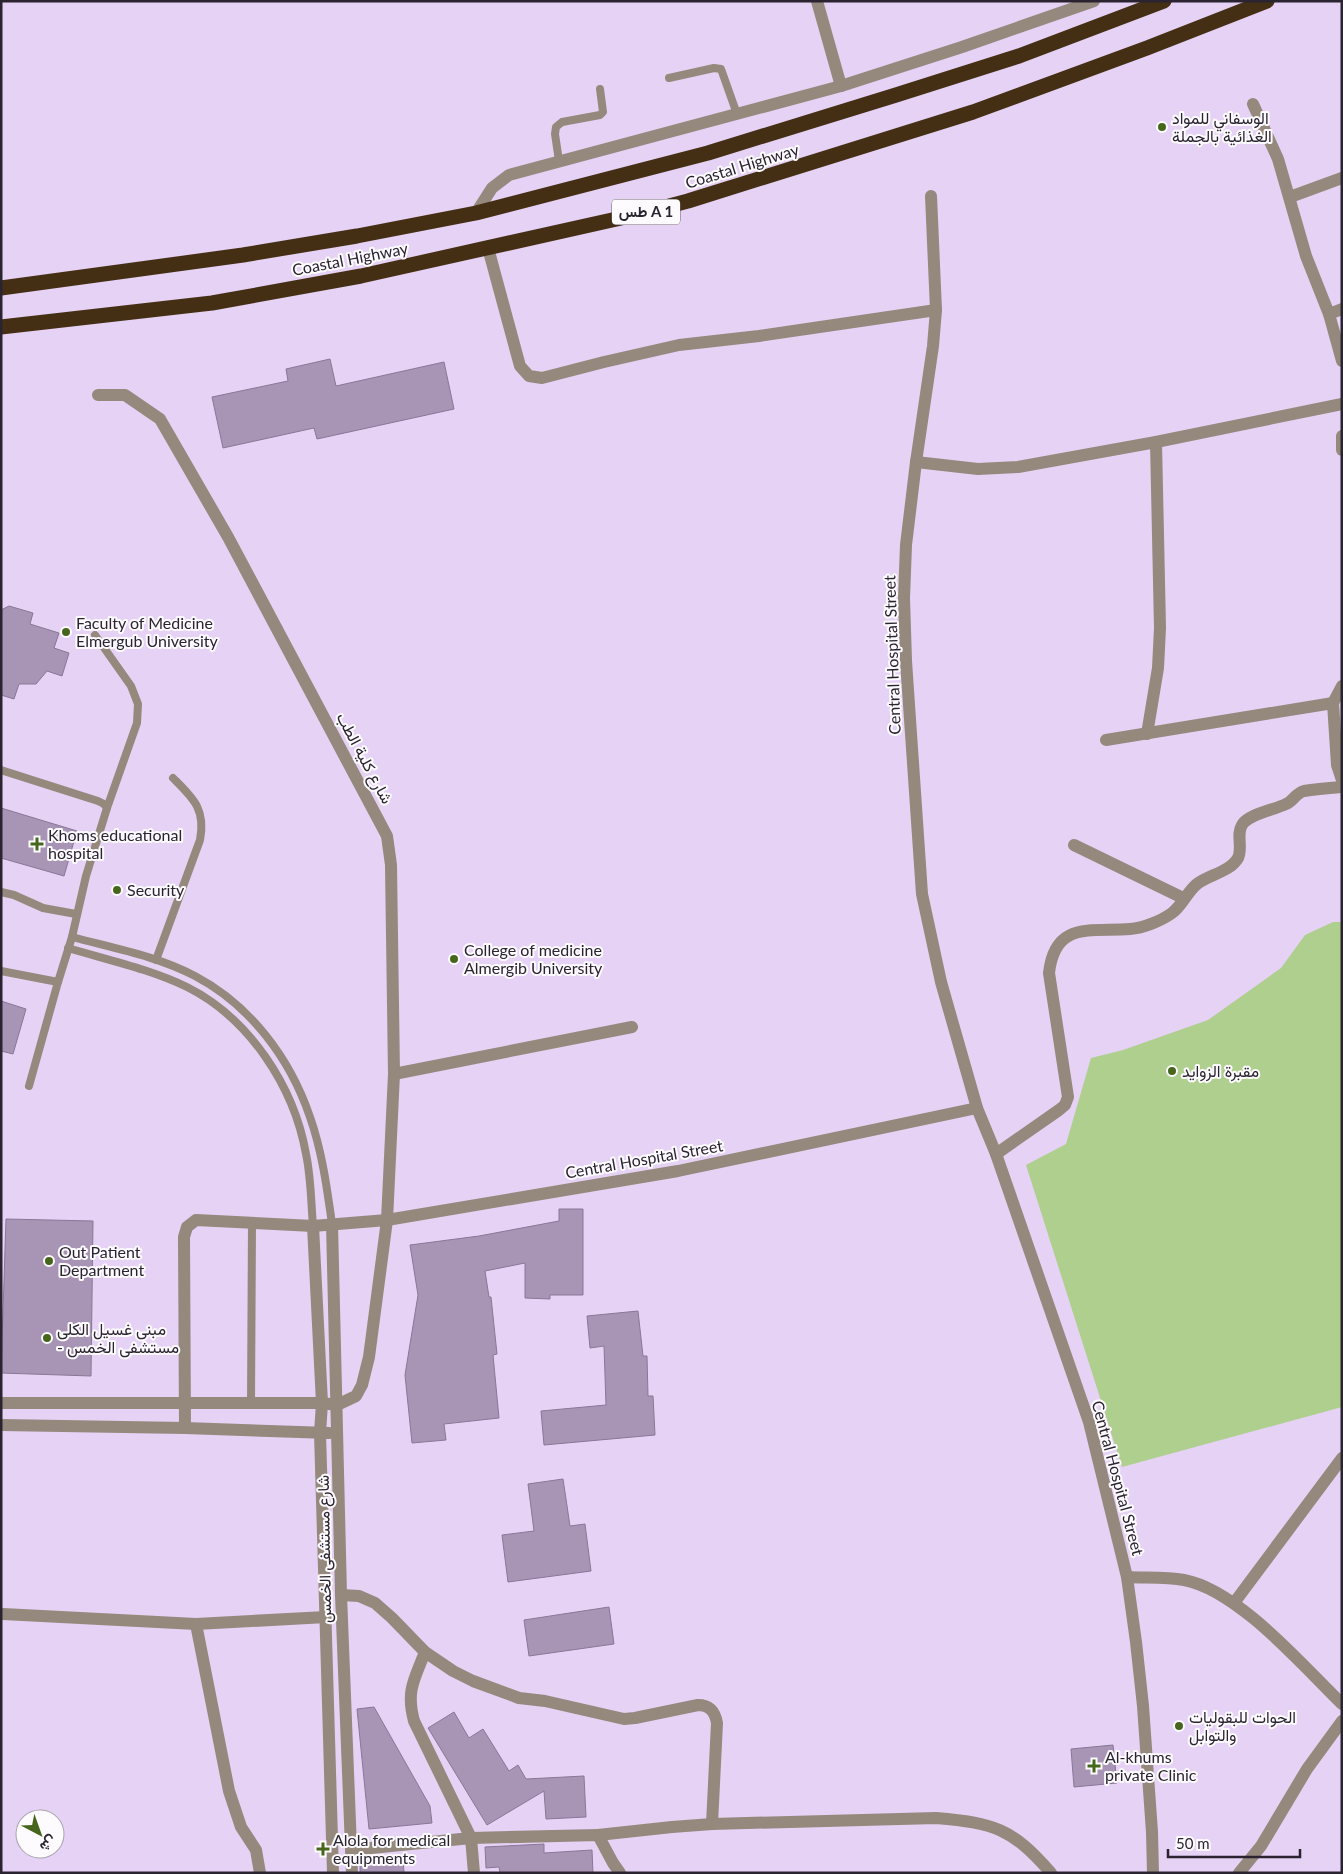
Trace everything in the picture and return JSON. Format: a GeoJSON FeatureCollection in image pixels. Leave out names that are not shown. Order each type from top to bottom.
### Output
{"type":"FeatureCollection","features":[{"type":"Feature","properties":{"kind":"highway","name":"Coastal Highway"},"geometry":{"type":"LineString","coordinates":[[1,288],[243,255],[476,214],[708,153],[922,87],[1028,52],[1164,1]]}},
{"type":"Feature","properties":{"kind":"highway","name":"Coastal Highway"},"geometry":{"type":"LineString","coordinates":[[1,327],[212,303],[361,276],[639,214],[688,201],[956,118],[1267,1]]}},
{"type":"Feature","properties":{"kind":"street"},"geometry":{"type":"LineString","coordinates":[[817,1],[841,86]]}},
{"type":"Feature","properties":{"kind":"street"},"geometry":{"type":"LineString","coordinates":[[476,214],[488,193],[503,178],[509,175],[841,86],[962,48],[1094,1]]}},
{"type":"Feature","properties":{"kind":"street"},"geometry":{"type":"LineString","coordinates":[[1253,104],[1278,159],[1306,256],[1329,314],[1342,362]]}},
{"type":"Feature","properties":{"kind":"street"},"geometry":{"type":"LineString","coordinates":[[1290,197],[1342,178]]}},
{"type":"Feature","properties":{"kind":"street","name":"Central Hospital Street"},"geometry":{"type":"LineString","coordinates":[[931,196],[936,310],[930,377],[916,462],[906,545],[904,607],[922,894],[941,982],[977,1108],[996,1154],[1088,1422],[1127,1577],[1143,1706],[1153,1873]]}},
{"type":"Feature","properties":{"kind":"street"},"geometry":{"type":"LineString","coordinates":[[488,248],[520,366],[529,376],[542,378],[679,345],[936,310]]}},
{"type":"Feature","properties":{"kind":"street"},"geometry":{"type":"LineString","coordinates":[[1329,314],[1342,309]]}},
{"type":"Feature","properties":{"kind":"street","name":"شارع كلية الطب"},"geometry":{"type":"LineString","coordinates":[[98,394],[124,396],[160,420],[228,537],[387,836],[391,865],[394,1074],[387,1220],[369,1357],[362,1385],[356,1396],[337,1405]]}},
{"type":"Feature","properties":{"kind":"street"},"geometry":{"type":"LineString","coordinates":[[916,462],[978,469],[1018,467],[1156,442],[1342,404]]}},
{"type":"Feature","properties":{"kind":"street"},"geometry":{"type":"LineString","coordinates":[[1342,436],[1342,450]]}},
{"type":"Feature","properties":{"kind":"street"},"geometry":{"type":"LineString","coordinates":[[1147,734],[1158,668],[1160,628],[1156,442]]}},
{"type":"Feature","properties":{"kind":"street"},"geometry":{"type":"LineString","coordinates":[[1342,686],[1333,703],[1337,765],[1342,780]]}},
{"type":"Feature","properties":{"kind":"street"},"geometry":{"type":"LineString","coordinates":[[1106,740],[1333,703]]}},
{"type":"Feature","properties":{"kind":"street"},"geometry":{"type":"LineString","coordinates":[[996,1154],[1059,1110],[1065,1105],[1068,1097],[1049,973],[1051,958],[1058,944],[1069,935],[1086,930],[1132,928],[1164,918],[1174,912],[1183,898],[1199,883],[1228,867],[1238,859],[1240,829],[1248,818],[1286,804],[1300,793],[1342,787]]}},
{"type":"Feature","properties":{"kind":"street"},"geometry":{"type":"LineString","coordinates":[[1074,845],[1183,898]]}},
{"type":"Feature","properties":{"kind":"street"},"geometry":{"type":"LineString","coordinates":[[394,1074],[632,1027]]}},
{"type":"Feature","properties":{"kind":"street","name":"Central Hospital Street"},"geometry":{"type":"LineString","coordinates":[[184,1404],[185,1231],[191,1223],[201,1219],[313,1226],[387,1220],[678,1171],[977,1108]]}},
{"type":"Feature","properties":{"kind":"street","name":"شارع مستشفى الخمس"},"geometry":{"type":"LineString","coordinates":[[332,1224],[341,1595],[352,1873]]}},
{"type":"Feature","properties":{"kind":"street","name":"شارع مستشفى الخمس"},"geometry":{"type":"LineString","coordinates":[[313,1226],[322,1403],[320,1433],[333,1873]]}},
{"type":"Feature","properties":{"kind":"street"},"geometry":{"type":"LineString","coordinates":[[1,1403],[322,1403],[337,1405]]}},
{"type":"Feature","properties":{"kind":"street"},"geometry":{"type":"LineString","coordinates":[[184,1404],[185,1428]]}},
{"type":"Feature","properties":{"kind":"street"},"geometry":{"type":"LineString","coordinates":[[1,1425],[338,1432]]}},
{"type":"Feature","properties":{"kind":"street"},"geometry":{"type":"LineString","coordinates":[[1234,1604],[1342,1458]]}},
{"type":"Feature","properties":{"kind":"street"},"geometry":{"type":"LineString","coordinates":[[1127,1577],[1184,1580],[1199,1585],[1234,1604],[1256,1620],[1342,1704]]}},
{"type":"Feature","properties":{"kind":"street"},"geometry":{"type":"LineString","coordinates":[[341,1595],[359,1596],[375,1603],[424,1652],[453,1671],[519,1698],[544,1701],[624,1719],[698,1705],[711,1708],[716,1715],[717,1723],[712,1824]]}},
{"type":"Feature","properties":{"kind":"street"},"geometry":{"type":"LineString","coordinates":[[3,1614],[196,1624],[326,1617]]}},
{"type":"Feature","properties":{"kind":"street"},"geometry":{"type":"LineString","coordinates":[[196,1624],[229,1791],[241,1827],[256,1850],[260,1873]]}},
{"type":"Feature","properties":{"kind":"street"},"geometry":{"type":"LineString","coordinates":[[424,1652],[412,1686],[409,1698],[410,1708],[414,1721],[472,1838],[474,1873]]}},
{"type":"Feature","properties":{"kind":"street"},"geometry":{"type":"LineString","coordinates":[[1239,1873],[1261,1846],[1307,1769],[1342,1721]]}},
{"type":"Feature","properties":{"kind":"street"},"geometry":{"type":"LineString","coordinates":[[351,1850],[472,1838],[598,1835],[712,1824],[936,1818],[967,1821],[996,1828],[1016,1839],[1033,1852],[1051,1873]]}},
{"type":"Feature","properties":{"kind":"street"},"geometry":{"type":"LineString","coordinates":[[598,1835],[620,1873]]}},
{"type":"Feature","properties":{"kind":"lane"},"geometry":{"type":"LineString","coordinates":[[669,78],[718,68],[723,72],[737,114]]}},
{"type":"Feature","properties":{"kind":"lane"},"geometry":{"type":"LineString","coordinates":[[559,161],[555,134],[556,126],[562,122],[600,116],[602,112],[600,89]]}},
{"type":"Feature","properties":{"kind":"lane"},"geometry":{"type":"LineString","coordinates":[[29,1086],[72,937],[86,876],[107,808],[137,723],[138,704],[131,686],[95,635]]}},
{"type":"Feature","properties":{"kind":"lane"},"geometry":{"type":"LineString","coordinates":[[1,770],[98,800],[107,808]]}},
{"type":"Feature","properties":{"kind":"lane"},"geometry":{"type":"LineString","coordinates":[[156,960],[200,840],[202,829],[202,819],[196,802],[173,778]]}},
{"type":"Feature","properties":{"kind":"lane"},"geometry":{"type":"LineString","coordinates":[[1,892],[14,895],[43,908],[76,914]]}},
{"type":"Feature","properties":{"kind":"lane"},"geometry":{"type":"LineString","coordinates":[[72,937],[156,960],[194,976],[221,992],[248,1016],[272,1044],[295,1079],[310,1117],[319,1152],[332,1224]]}},
{"type":"Feature","properties":{"kind":"lane"},"geometry":{"type":"LineString","coordinates":[[68,948],[155,973],[180,984],[214,1003],[239,1025],[262,1052],[283,1085],[298,1121],[306,1154],[313,1226]]}},
{"type":"Feature","properties":{"kind":"lane"},"geometry":{"type":"LineString","coordinates":[[1,971],[58,982]]}},
{"type":"Feature","properties":{"kind":"lane"},"geometry":{"type":"LineString","coordinates":[[251,1404],[252,1222]]}},
{"type":"Feature","properties":{"kind":"green space"},"geometry":{"type":"Polygon","coordinates":[[[1333,922],[1342,922],[1342,1407],[1122,1467],[1026,1165],[1066,1144],[1091,1058],[1123,1050],[1208,1020],[1281,968],[1305,935],[1333,922]]]}},
{"type":"Feature","properties":{"kind":"building"},"geometry":{"type":"Polygon","coordinates":[[[330,359],[336,386],[444,362],[454,409],[317,439],[314,428],[223,448],[212,397],[288,381],[286,369],[330,359]]]}},
{"type":"Feature","properties":{"kind":"building"},"geometry":{"type":"Polygon","coordinates":[[[9,606],[33,613],[30,624],[59,633],[54,648],[69,653],[62,676],[47,671],[36,684],[19,684],[14,699],[1,695],[1,610],[9,606]]]}},
{"type":"Feature","properties":{"kind":"building","name":"Khoms educational hospital"},"geometry":{"type":"Polygon","coordinates":[[[1,808],[77,831],[64,876],[1,858],[1,808]]]}},
{"type":"Feature","properties":{"kind":"building"},"geometry":{"type":"Polygon","coordinates":[[[1,1001],[26,1009],[13,1054],[1,1051],[1,1001]]]}},
{"type":"Feature","properties":{"kind":"building"},"geometry":{"type":"Polygon","coordinates":[[[559,1209],[583,1209],[583,1295],[550,1295],[550,1299],[525,1298],[525,1263],[485,1271],[489,1297],[491,1297],[497,1354],[493,1355],[499,1418],[444,1424],[446,1440],[412,1443],[405,1375],[418,1295],[410,1245],[479,1236],[559,1221],[559,1209]]]}},
{"type":"Feature","properties":{"kind":"building"},"geometry":{"type":"Polygon","coordinates":[[[6,1219],[93,1221],[91,1376],[1,1373],[6,1219]]]}},
{"type":"Feature","properties":{"kind":"building"},"geometry":{"type":"Polygon","coordinates":[[[638,1311],[643,1356],[647,1356],[648,1396],[653,1396],[655,1435],[544,1445],[541,1411],[606,1405],[604,1346],[590,1348],[587,1316],[638,1311]]]}},
{"type":"Feature","properties":{"kind":"building"},"geometry":{"type":"Polygon","coordinates":[[[563,1479],[570,1526],[585,1524],[591,1571],[508,1582],[502,1535],[534,1531],[528,1484],[563,1479]]]}},
{"type":"Feature","properties":{"kind":"building"},"geometry":{"type":"Polygon","coordinates":[[[609,1607],[614,1644],[529,1656],[524,1620],[609,1607]]]}},
{"type":"Feature","properties":{"kind":"building"},"geometry":{"type":"Polygon","coordinates":[[[374,1707],[430,1806],[432,1823],[369,1829],[357,1709],[374,1707]]]}},
{"type":"Feature","properties":{"kind":"building"},"geometry":{"type":"Polygon","coordinates":[[[454,1712],[469,1738],[483,1729],[509,1771],[518,1765],[526,1779],[584,1776],[586,1817],[546,1819],[544,1791],[487,1825],[428,1728],[454,1712]]]}},
{"type":"Feature","properties":{"kind":"building","name":"Al-khums private Clinic"},"geometry":{"type":"Polygon","coordinates":[[[1113,1745],[1117,1783],[1074,1787],[1071,1749],[1113,1745]]]}},
{"type":"Feature","properties":{"kind":"building"},"geometry":{"type":"Polygon","coordinates":[[[544,1844],[544,1853],[592,1850],[593,1873],[500,1873],[499,1867],[486,1868],[485,1847],[544,1844]]]}},
{"type":"Feature","properties":{"kind":"building"},"geometry":{"type":"Polygon","coordinates":[[[403,1859],[404,1873],[360,1873],[360,1861],[403,1859]]]}},
{"type":"Feature","properties":{"kind":"place","name":"الوسفاني للمواد الغذائية بالجملة"},"geometry":{"type":"Point","coordinates":[1162,127]}},
{"type":"Feature","properties":{"kind":"place","name":"Faculty of Medicine Elmergub University"},"geometry":{"type":"Point","coordinates":[66,632]}},
{"type":"Feature","properties":{"kind":"place","name":"Khoms educational hospital"},"geometry":{"type":"Point","coordinates":[37,844]}},
{"type":"Feature","properties":{"kind":"place","name":"Security"},"geometry":{"type":"Point","coordinates":[117,890]}},
{"type":"Feature","properties":{"kind":"place","name":"College of medicine Almergib University"},"geometry":{"type":"Point","coordinates":[454,959]}},
{"type":"Feature","properties":{"kind":"place","name":"مقبرة الزوايد"},"geometry":{"type":"Point","coordinates":[1172,1071]}},
{"type":"Feature","properties":{"kind":"place","name":"Out Patient Department"},"geometry":{"type":"Point","coordinates":[49,1261]}},
{"type":"Feature","properties":{"kind":"place","name":"مبنى غسيل الكلى - مستشفى الخمس"},"geometry":{"type":"Point","coordinates":[47,1338]}},
{"type":"Feature","properties":{"kind":"place","name":"الحوات للبقوليات والتوابل"},"geometry":{"type":"Point","coordinates":[1179,1726]}},
{"type":"Feature","properties":{"kind":"place","name":"Al-khums private Clinic"},"geometry":{"type":"Point","coordinates":[1094,1766]}},
{"type":"Feature","properties":{"kind":"place","name":"Alola for medical equipments"},"geometry":{"type":"Point","coordinates":[323,1849]}}]}
